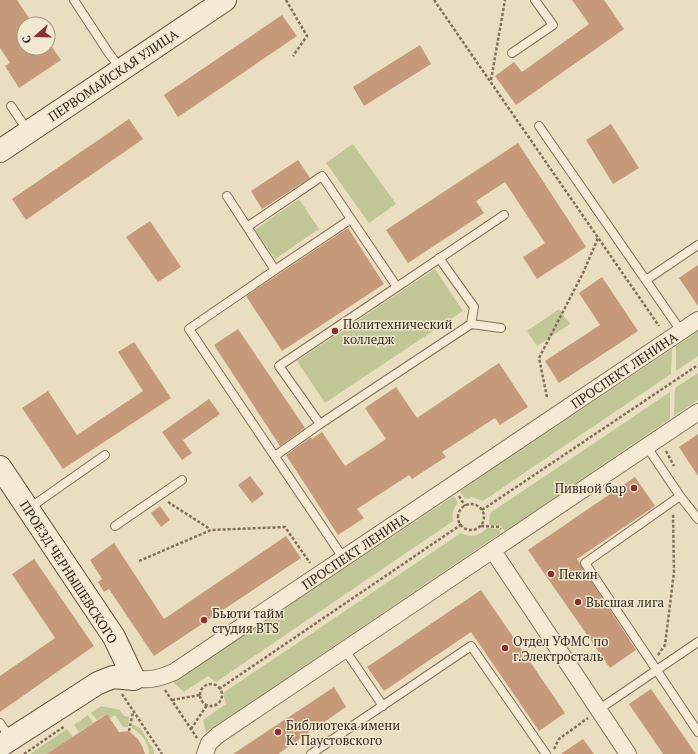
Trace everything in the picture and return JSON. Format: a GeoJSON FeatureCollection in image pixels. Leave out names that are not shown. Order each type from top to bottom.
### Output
{"type":"FeatureCollection","features":[{"type":"Feature","properties":{"kind":"street","name":"ПЕРВОМАЙСКАЯ УЛИЦА"},"geometry":{"type":"LineString","coordinates":[[0,151],[225,0]]}},
{"type":"Feature","properties":{"kind":"street","name":"ПРОСПЕКТ ЛЕНИНА"},"geometry":{"type":"LineString","coordinates":[[4,736],[98,683],[113,677],[126,685],[158,679],[174,672],[698,320]]}},
{"type":"Feature","properties":{"kind":"street"},"geometry":{"type":"LineString","coordinates":[[205,754],[209,743],[218,735],[698,412]]}},
{"type":"Feature","properties":{"kind":"street","name":"ПРОЕЗД ЧЕРНЫШЕВСКОГО"},"geometry":{"type":"LineString","coordinates":[[0,467],[114,637],[126,685]]}},
{"type":"Feature","properties":{"kind":"street"},"geometry":{"type":"LineString","coordinates":[[493,551],[628,754]]}},
{"type":"Feature","properties":{"kind":"lane"},"geometry":{"type":"LineString","coordinates":[[74,0],[121,70]]}},
{"type":"Feature","properties":{"kind":"lane"},"geometry":{"type":"LineString","coordinates":[[512,53],[553,25],[535,0]]}},
{"type":"Feature","properties":{"kind":"lane"},"geometry":{"type":"LineString","coordinates":[[11,106],[29,132]]}},
{"type":"Feature","properties":{"kind":"lane"},"geometry":{"type":"LineString","coordinates":[[539,126],[681,331]]}},
{"type":"Feature","properties":{"kind":"lane"},"geometry":{"type":"LineString","coordinates":[[247,227],[322,176],[397,287]]}},
{"type":"Feature","properties":{"kind":"lane"},"geometry":{"type":"LineString","coordinates":[[227,196],[275,270]]}},
{"type":"Feature","properties":{"kind":"lane"},"geometry":{"type":"LineString","coordinates":[[320,424],[279,366],[504,215]]}},
{"type":"Feature","properties":{"kind":"lane"},"geometry":{"type":"LineString","coordinates":[[344,559],[189,329],[351,219]]}},
{"type":"Feature","properties":{"kind":"lane"},"geometry":{"type":"LineString","coordinates":[[646,280],[698,245]]}},
{"type":"Feature","properties":{"kind":"lane"},"geometry":{"type":"LineString","coordinates":[[439,258],[474,307],[471,324]]}},
{"type":"Feature","properties":{"kind":"lane"},"geometry":{"type":"LineString","coordinates":[[275,456],[320,424],[471,324],[501,328]]}},
{"type":"Feature","properties":{"kind":"lane"},"geometry":{"type":"LineString","coordinates":[[647,447],[677,495],[698,519]]}},
{"type":"Feature","properties":{"kind":"lane"},"geometry":{"type":"LineString","coordinates":[[27,509],[105,455]]}},
{"type":"Feature","properties":{"kind":"lane"},"geometry":{"type":"LineString","coordinates":[[115,526],[182,480]]}},
{"type":"Feature","properties":{"kind":"lane"},"geometry":{"type":"LineString","coordinates":[[677,495],[585,563],[698,732]]}},
{"type":"Feature","properties":{"kind":"lane"},"geometry":{"type":"LineString","coordinates":[[598,710],[655,666],[698,642]]}},
{"type":"Feature","properties":{"kind":"lane"},"geometry":{"type":"LineString","coordinates":[[311,754],[471,646],[546,754]]}},
{"type":"Feature","properties":{"kind":"lane"},"geometry":{"type":"LineString","coordinates":[[345,650],[383,706]]}},
{"type":"Feature","properties":{"kind":"path"},"geometry":{"type":"LineString","coordinates":[[286,0],[307,36],[293,56]]}},
{"type":"Feature","properties":{"kind":"path"},"geometry":{"type":"LineString","coordinates":[[434,0],[659,326]]}},
{"type":"Feature","properties":{"kind":"path"},"geometry":{"type":"LineString","coordinates":[[490,81],[505,0]]}},
{"type":"Feature","properties":{"kind":"path"},"geometry":{"type":"LineString","coordinates":[[547,396],[538,358],[583,273],[598,237]]}},
{"type":"Feature","properties":{"kind":"path"},"geometry":{"type":"LineString","coordinates":[[482,510],[698,365]]}},
{"type":"Feature","properties":{"kind":"path"},"geometry":{"type":"LineString","coordinates":[[655,666],[665,645],[674,572],[673,507],[677,495],[679,475],[665,450]]}},
{"type":"Feature","properties":{"kind":"path"},"geometry":{"type":"LineString","coordinates":[[159,496],[211,530]]}},
{"type":"Feature","properties":{"kind":"path"},"geometry":{"type":"LineString","coordinates":[[480,526],[484,520],[482,510],[473,504],[463,507],[459,516],[465,528],[472,529],[480,526],[499,527]]}},
{"type":"Feature","properties":{"kind":"path"},"geometry":{"type":"LineString","coordinates":[[219,688],[462,524]]}},
{"type":"Feature","properties":{"kind":"path"},"geometry":{"type":"LineString","coordinates":[[139,561],[211,530],[285,527],[310,564]]}},
{"type":"Feature","properties":{"kind":"path"},"geometry":{"type":"LineString","coordinates":[[126,685],[134,712],[162,754]]}},
{"type":"Feature","properties":{"kind":"path"},"geometry":{"type":"LineString","coordinates":[[207,685],[215,685],[219,688],[221,699],[219,702],[214,705],[207,705],[203,703],[200,695],[202,690],[207,685]]}},
{"type":"Feature","properties":{"kind":"path"},"geometry":{"type":"LineString","coordinates":[[164,688],[197,739]]}},
{"type":"Feature","properties":{"kind":"path"},"geometry":{"type":"LineString","coordinates":[[172,700],[200,695]]}},
{"type":"Feature","properties":{"kind":"path"},"geometry":{"type":"LineString","coordinates":[[191,729],[207,705]]}},
{"type":"Feature","properties":{"kind":"path"},"geometry":{"type":"LineString","coordinates":[[551,754],[559,739],[598,710]]}},
{"type":"Feature","properties":{"kind":"path"},"geometry":{"type":"LineString","coordinates":[[129,731],[134,712]]}},
{"type":"Feature","properties":{"kind":"green space"},"geometry":{"type":"Polygon","coordinates":[[[353,144],[396,204],[369,223],[326,163],[353,144]]]}},
{"type":"Feature","properties":{"kind":"green space"},"geometry":{"type":"Polygon","coordinates":[[[299,199],[319,229],[275,259],[255,230],[299,199]]]}},
{"type":"Feature","properties":{"kind":"green space"},"geometry":{"type":"Polygon","coordinates":[[[435,269],[463,311],[325,403],[297,361],[435,269]]]}},
{"type":"Feature","properties":{"kind":"green space"},"geometry":{"type":"Polygon","coordinates":[[[559,309],[570,324],[537,346],[527,331],[559,309]]]}},
{"type":"Feature","properties":{"kind":"green space"},"geometry":{"type":"Polygon","coordinates":[[[698,331],[698,356],[676,371],[676,346],[698,331]]]}},
{"type":"Feature","properties":{"kind":"green space"},"geometry":{"type":"Polygon","coordinates":[[[672,349],[671,374],[483,501],[472,497],[465,499],[460,491],[672,349]]]}},
{"type":"Feature","properties":{"kind":"green space"},"geometry":{"type":"Polygon","coordinates":[[[698,373],[698,400],[674,416],[675,388],[698,373]]]}},
{"type":"Feature","properties":{"kind":"green space"},"geometry":{"type":"Polygon","coordinates":[[[670,392],[670,419],[505,531],[501,526],[489,525],[490,513],[670,392]]]}},
{"type":"Feature","properties":{"kind":"green space"},"geometry":{"type":"Polygon","coordinates":[[[454,496],[458,503],[453,511],[453,521],[216,682],[208,676],[184,692],[173,682],[454,496]]]}},
{"type":"Feature","properties":{"kind":"green space"},"geometry":{"type":"Polygon","coordinates":[[[487,528],[498,529],[501,533],[206,732],[203,720],[226,704],[223,693],[461,533],[471,536],[481,533],[487,528]]]}},
{"type":"Feature","properties":{"kind":"green space"},"geometry":{"type":"Polygon","coordinates":[[[101,706],[120,710],[124,716],[129,717],[128,727],[123,727],[115,715],[110,718],[106,714],[97,720],[91,713],[101,706]]]}},
{"type":"Feature","properties":{"kind":"green space"},"geometry":{"type":"Polygon","coordinates":[[[88,715],[93,723],[79,732],[74,725],[88,715]]]}},
{"type":"Feature","properties":{"kind":"green space"},"geometry":{"type":"Polygon","coordinates":[[[132,724],[140,728],[154,750],[154,754],[149,754],[146,742],[132,728],[132,724]]]}},
{"type":"Feature","properties":{"kind":"green space"},"geometry":{"type":"Polygon","coordinates":[[[67,729],[73,737],[47,754],[30,754],[67,729]]]}},
{"type":"Feature","properties":{"kind":"building"},"geometry":{"type":"Polygon","coordinates":[[[0,0],[17,0],[28,16],[16,16],[16,56],[56,56],[56,53],[61,60],[19,88],[5,66],[10,63],[0,48],[0,0]]]}},
{"type":"Feature","properties":{"kind":"building"},"geometry":{"type":"Polygon","coordinates":[[[572,0],[604,0],[624,29],[516,105],[495,76],[514,62],[522,72],[589,24],[572,0]]]}},
{"type":"Feature","properties":{"kind":"building"},"geometry":{"type":"Polygon","coordinates":[[[282,15],[297,36],[178,117],[164,95],[282,15]]]}},
{"type":"Feature","properties":{"kind":"building"},"geometry":{"type":"Polygon","coordinates":[[[420,45],[431,64],[364,106],[353,87],[420,45]]]}},
{"type":"Feature","properties":{"kind":"building"},"geometry":{"type":"Polygon","coordinates":[[[129,119],[143,139],[26,220],[12,199],[129,119]]]}},
{"type":"Feature","properties":{"kind":"building"},"geometry":{"type":"Polygon","coordinates":[[[611,124],[639,168],[613,184],[586,140],[611,124]]]}},
{"type":"Feature","properties":{"kind":"building"},"geometry":{"type":"Polygon","coordinates":[[[518,143],[586,247],[537,279],[523,257],[545,243],[505,182],[476,201],[484,213],[408,263],[386,230],[518,143]]]}},
{"type":"Feature","properties":{"kind":"building"},"geometry":{"type":"Polygon","coordinates":[[[298,160],[310,178],[262,209],[251,191],[298,160]]]}},
{"type":"Feature","properties":{"kind":"building"},"geometry":{"type":"Polygon","coordinates":[[[150,221],[181,267],[158,282],[126,237],[150,221]]]}},
{"type":"Feature","properties":{"kind":"building"},"geometry":{"type":"Polygon","coordinates":[[[348,228],[384,284],[282,351],[246,296],[348,228]]]}},
{"type":"Feature","properties":{"kind":"building"},"geometry":{"type":"Polygon","coordinates":[[[698,265],[698,306],[679,278],[698,265]]]}},
{"type":"Feature","properties":{"kind":"building"},"geometry":{"type":"Polygon","coordinates":[[[602,277],[638,331],[559,383],[545,361],[600,325],[579,293],[602,277]]]}},
{"type":"Feature","properties":{"kind":"building"},"geometry":{"type":"Polygon","coordinates":[[[238,329],[305,428],[280,446],[214,345],[238,329]]]}},
{"type":"Feature","properties":{"kind":"building"},"geometry":{"type":"Polygon","coordinates":[[[134,342],[171,398],[63,469],[22,408],[48,391],[77,435],[143,391],[118,352],[134,342]]]}},
{"type":"Feature","properties":{"kind":"building"},"geometry":{"type":"Polygon","coordinates":[[[499,363],[528,407],[500,425],[495,418],[442,452],[446,457],[412,479],[409,475],[357,509],[364,518],[338,535],[286,455],[311,437],[312,439],[322,432],[345,466],[386,439],[365,408],[396,387],[417,418],[499,363]]]}},
{"type":"Feature","properties":{"kind":"building"},"geometry":{"type":"Polygon","coordinates":[[[209,399],[220,414],[183,440],[192,453],[182,460],[162,432],[209,399]]]}},
{"type":"Feature","properties":{"kind":"building"},"geometry":{"type":"Polygon","coordinates":[[[698,434],[698,476],[679,447],[698,434]]]}},
{"type":"Feature","properties":{"kind":"building"},"geometry":{"type":"Polygon","coordinates":[[[250,476],[264,494],[252,503],[238,485],[250,476]]]}},
{"type":"Feature","properties":{"kind":"building"},"geometry":{"type":"Polygon","coordinates":[[[635,477],[655,506],[577,559],[636,650],[610,668],[528,550],[635,477]]]}},
{"type":"Feature","properties":{"kind":"building"},"geometry":{"type":"Polygon","coordinates":[[[160,506],[170,520],[161,527],[151,513],[160,506]]]}},
{"type":"Feature","properties":{"kind":"building"},"geometry":{"type":"Polygon","coordinates":[[[286,536],[301,558],[154,656],[109,589],[104,592],[98,582],[102,579],[90,560],[114,543],[164,619],[286,536]]]}},
{"type":"Feature","properties":{"kind":"building"},"geometry":{"type":"Polygon","coordinates":[[[34,559],[94,646],[0,712],[0,676],[55,638],[12,574],[34,559]]]}},
{"type":"Feature","properties":{"kind":"building"},"geometry":{"type":"Polygon","coordinates":[[[481,590],[565,713],[539,731],[471,632],[384,691],[367,667],[481,590]]]}},
{"type":"Feature","properties":{"kind":"building"},"geometry":{"type":"Polygon","coordinates":[[[334,687],[346,707],[278,754],[233,754],[334,687]]]}},
{"type":"Feature","properties":{"kind":"building"},"geometry":{"type":"Polygon","coordinates":[[[651,689],[696,754],[663,754],[629,704],[651,689]]]}},
{"type":"Feature","properties":{"kind":"building"},"geometry":{"type":"Polygon","coordinates":[[[107,714],[119,732],[129,731],[138,739],[145,754],[47,754],[107,714]]]}},
{"type":"Feature","properties":{"kind":"building"},"geometry":{"type":"Polygon","coordinates":[[[583,739],[594,754],[561,754],[583,739]]]}},
{"type":"Feature","properties":{"kind":"place","name":"Политехнический колледж"},"geometry":{"type":"Point","coordinates":[335,331]}},
{"type":"Feature","properties":{"kind":"place","name":"Пивной бар"},"geometry":{"type":"Point","coordinates":[634,488]}},
{"type":"Feature","properties":{"kind":"place","name":"Пекин"},"geometry":{"type":"Point","coordinates":[551,574]}},
{"type":"Feature","properties":{"kind":"place","name":"Высшая лига"},"geometry":{"type":"Point","coordinates":[578,602]}},
{"type":"Feature","properties":{"kind":"place","name":"Бьюти тайм студия BTS"},"geometry":{"type":"Point","coordinates":[204,620]}},
{"type":"Feature","properties":{"kind":"place","name":"Отдел УФМС по г.Электросталь"},"geometry":{"type":"Point","coordinates":[505,648]}},
{"type":"Feature","properties":{"kind":"place","name":"Библиотека имени К. Паустовского"},"geometry":{"type":"Point","coordinates":[278,732]}}]}
